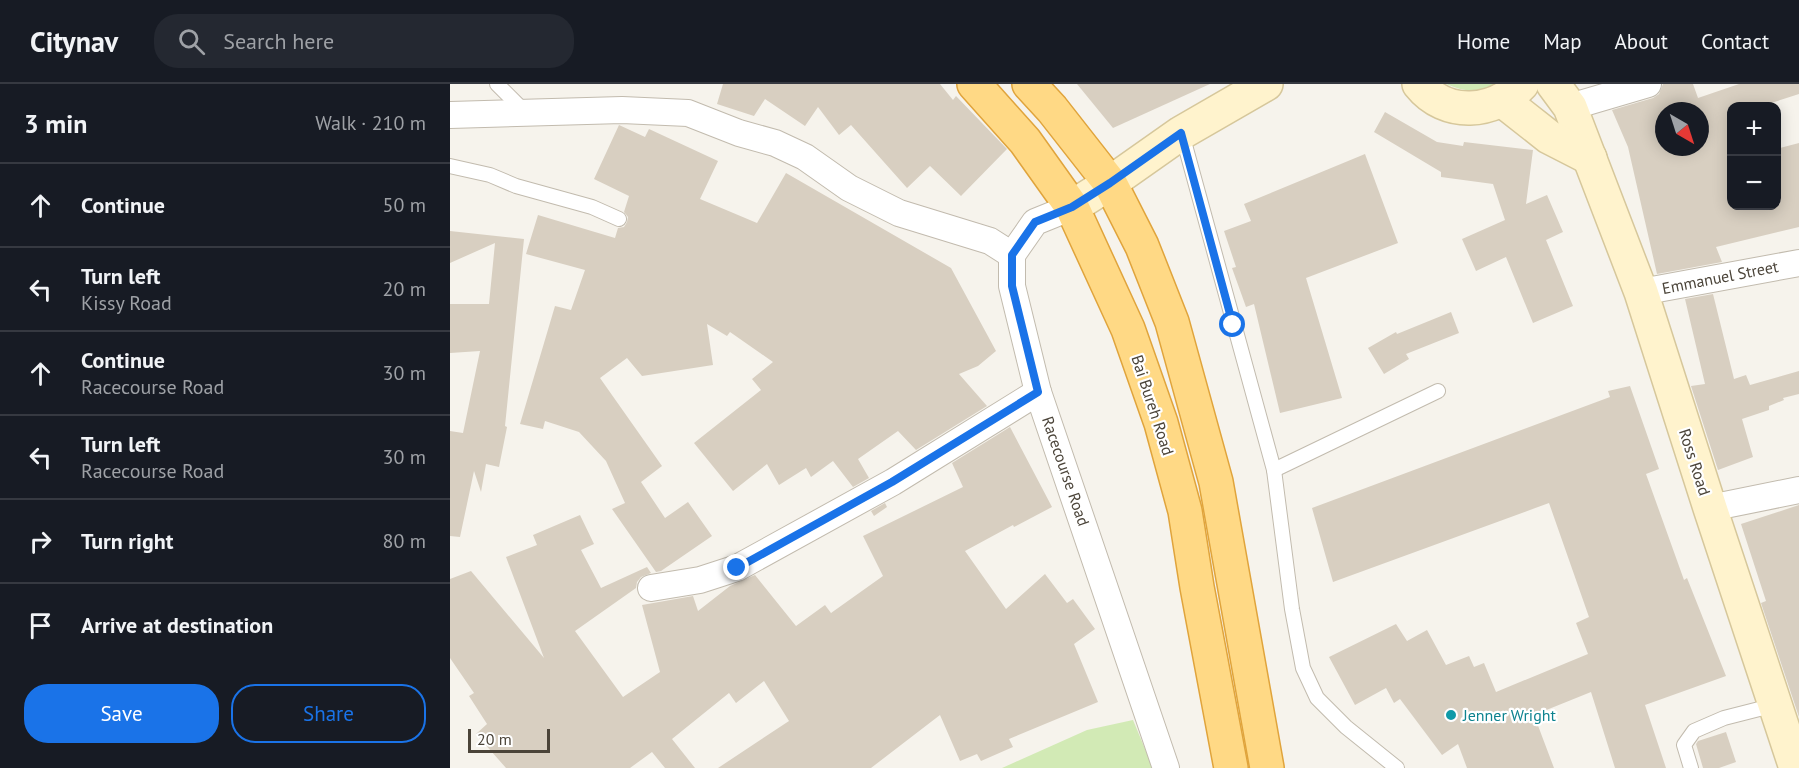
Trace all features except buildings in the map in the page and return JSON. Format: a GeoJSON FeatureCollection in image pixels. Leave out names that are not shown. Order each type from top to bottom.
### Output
{"type":"FeatureCollection","features":[{"type":"Feature","properties":{"kind":"highway","name":"Bai Bureh Road"},"geometry":{"type":"LineString","coordinates":[[974,84],[1025,141],[1072,207],[1128,329],[1161,423],[1185,511],[1231,768]]}},
{"type":"Feature","properties":{"kind":"highway"},"geometry":{"type":"LineString","coordinates":[[1029,84],[1052,108],[1110,183],[1142,246],[1172,322],[1216,482],[1267,768]]}},
{"type":"Feature","properties":{"kind":"main road"},"geometry":{"type":"LineString","coordinates":[[1072,207],[1181,133],[1266,84]]}},
{"type":"Feature","properties":{"kind":"main road"},"geometry":{"type":"LineString","coordinates":[[1419,84],[1432,97],[1459,108],[1474,109],[1489,106],[1512,92],[1549,137],[1590,158]]}},
{"type":"Feature","properties":{"kind":"main road","name":"Ross Road"},"geometry":{"type":"LineString","coordinates":[[1561,96],[1590,158],[1641,292],[1796,768]]}},
{"type":"Feature","properties":{"kind":"street"},"geometry":{"type":"LineString","coordinates":[[1561,96],[1648,84]]}},
{"type":"Feature","properties":{"kind":"street"},"geometry":{"type":"LineString","coordinates":[[450,115],[622,110],[688,113],[739,133],[775,143],[805,157],[849,188],[899,213],[990,241],[1012,255],[1035,222],[1072,207]]}},
{"type":"Feature","properties":{"kind":"street","name":"Racecourse Road"},"geometry":{"type":"LineString","coordinates":[[1012,255],[1012,286],[1038,392],[1167,768]]}},
{"type":"Feature","properties":{"kind":"street","name":"Emmanuel Street"},"geometry":{"type":"LineString","coordinates":[[1641,292],[1799,263]]}},
{"type":"Feature","properties":{"kind":"street"},"geometry":{"type":"LineString","coordinates":[[651,588],[700,580],[737,568],[892,482],[1038,392]]}},
{"type":"Feature","properties":{"kind":"street"},"geometry":{"type":"LineString","coordinates":[[1710,508],[1799,490]]}},
{"type":"Feature","properties":{"kind":"lane"},"geometry":{"type":"LineString","coordinates":[[497,84],[526,113]]}},
{"type":"Feature","properties":{"kind":"lane"},"geometry":{"type":"LineString","coordinates":[[1181,133],[1274,470],[1292,609],[1303,668],[1317,698],[1346,727],[1397,768]]}},
{"type":"Feature","properties":{"kind":"lane"},"geometry":{"type":"LineString","coordinates":[[450,166],[490,175],[516,186],[592,207],[619,219]]}},
{"type":"Feature","properties":{"kind":"lane"},"geometry":{"type":"LineString","coordinates":[[1274,470],[1438,391]]}},
{"type":"Feature","properties":{"kind":"lane"},"geometry":{"type":"LineString","coordinates":[[1691,768],[1684,745],[1694,731],[1725,718],[1775,705]]}},
{"type":"Feature","properties":{"kind":"green space"},"geometry":{"type":"Polygon","coordinates":[[[1446,84],[1494,84],[1482,89],[1470,90],[1446,84]]]}},
{"type":"Feature","properties":{"kind":"green space"},"geometry":{"type":"Polygon","coordinates":[[[1133,720],[1153,768],[1002,768],[1087,730],[1133,720]]]}},
{"type":"Feature","properties":{"kind":"place","name":"Jenner Wright"},"geometry":{"type":"Point","coordinates":[1451,715]}},
{"type":"Feature","properties":{"kind":"route"},"geometry":{"type":"LineString","coordinates":[[737,568],[949,449],[1038,392],[1012,286],[1012,255],[1035,222],[1072,207],[1181,133],[1233,325]]}}]}
